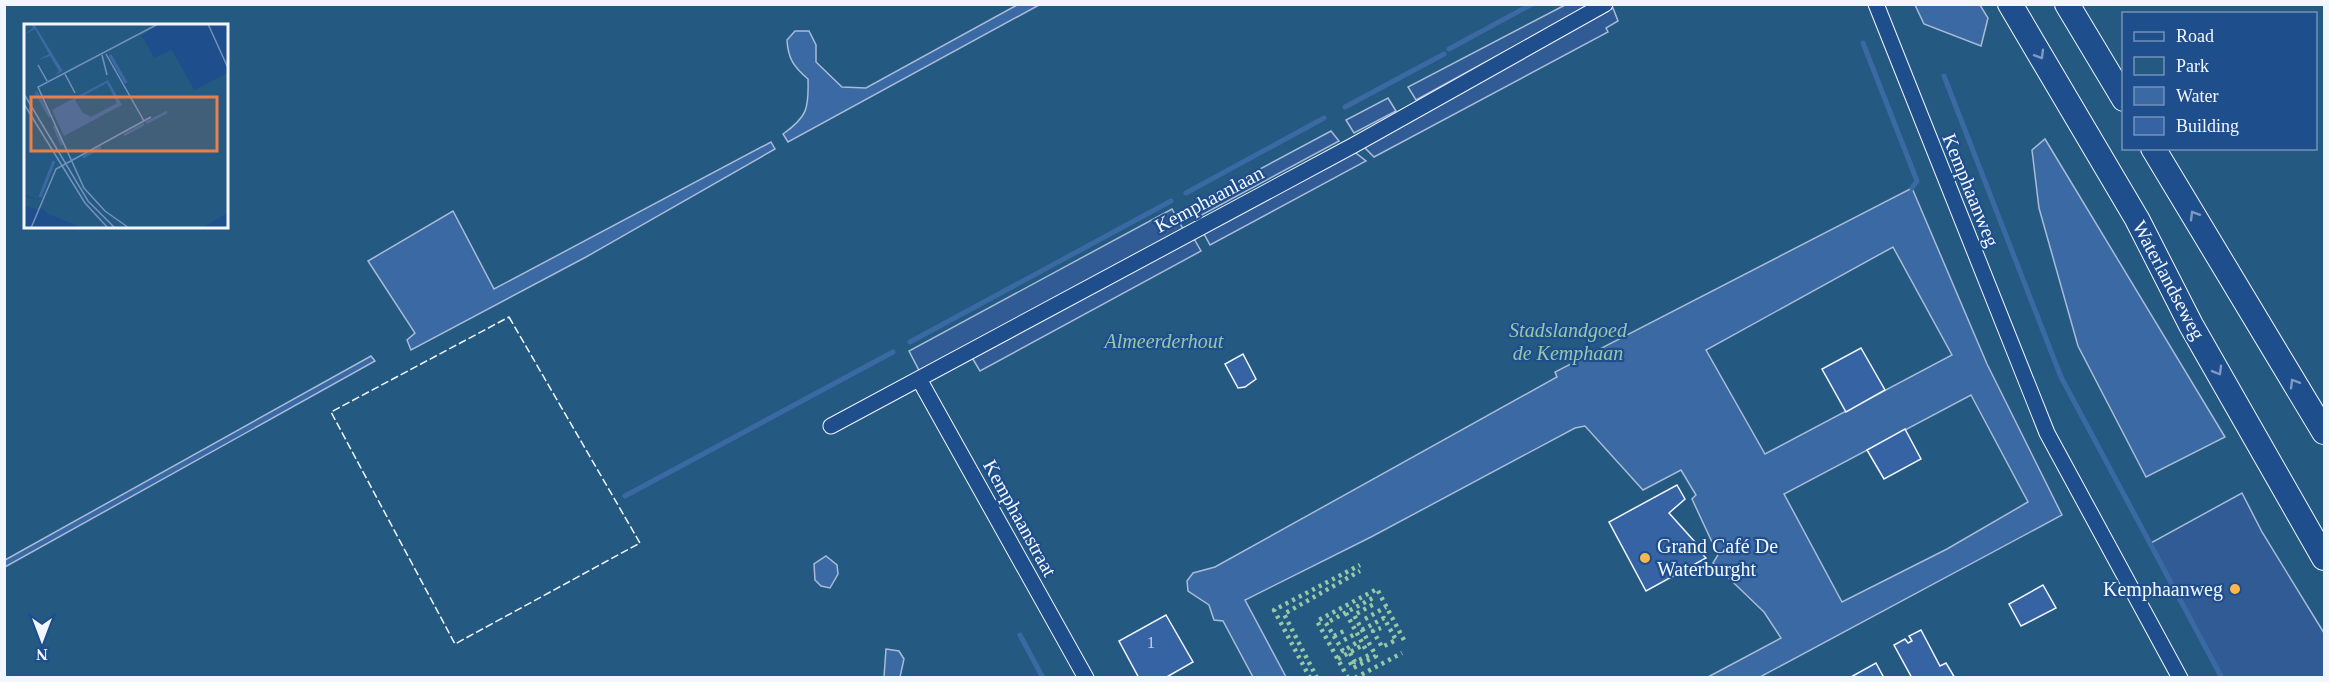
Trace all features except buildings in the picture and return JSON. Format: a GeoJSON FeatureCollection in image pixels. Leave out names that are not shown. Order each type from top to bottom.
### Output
{"type":"FeatureCollection","features":[{"type":"Feature","properties":{"kind":"main road","name":"Waterlandseweg"},"geometry":{"type":"LineString","coordinates":[[2010,4],[2138,219],[2191,325],[2325,558]]}},
{"type":"Feature","properties":{"kind":"main road"},"geometry":{"type":"LineString","coordinates":[[2067,4],[2122,96]]}},
{"type":"Feature","properties":{"kind":"main road"},"geometry":{"type":"LineString","coordinates":[[2154,150],[2325,432]]}},
{"type":"Feature","properties":{"kind":"street","name":"Kemphaanlaan"},"geometry":{"type":"LineString","coordinates":[[831,426],[1354,144],[1605,4]]}},
{"type":"Feature","properties":{"kind":"street","name":"Kemphaanweg"},"geometry":{"type":"LineString","coordinates":[[1876,4],[2047,433],[2180,678]]}},
{"type":"Feature","properties":{"kind":"street","name":"Kemphaanstraat"},"geometry":{"type":"LineString","coordinates":[[919,379],[1086,678]]}},
{"type":"Feature","properties":{"kind":"green space","name":"Almeerderhout"},"geometry":{"type":"Polygon","coordinates":[[[4,5],[2324,5],[2324,677],[5,677],[4,5]]]}},
{"type":"Feature","properties":{"kind":"shaded area"},"geometry":{"type":"Polygon","coordinates":[[[1565,5],[1590,5],[1416,100],[1408,87],[1565,5]]]}},
{"type":"Feature","properties":{"kind":"shaded area"},"geometry":{"type":"Polygon","coordinates":[[[1613,8],[1618,21],[1606,28],[1608,32],[1374,157],[1363,146],[1613,8]]]}},
{"type":"Feature","properties":{"kind":"shaded area"},"geometry":{"type":"Polygon","coordinates":[[[1388,98],[1396,111],[1354,133],[1346,120],[1388,98]]]}},
{"type":"Feature","properties":{"kind":"shaded area"},"geometry":{"type":"Polygon","coordinates":[[[1331,131],[1339,141],[1196,218],[1189,207],[1331,131]]]}},
{"type":"Feature","properties":{"kind":"shaded area"},"geometry":{"type":"Polygon","coordinates":[[[1352,150],[1366,161],[1210,245],[1203,232],[1352,150]]]}},
{"type":"Feature","properties":{"kind":"shaded area"},"geometry":{"type":"Polygon","coordinates":[[[1172,209],[1187,236],[923,378],[909,351],[1172,209]]]}},
{"type":"Feature","properties":{"kind":"shaded area"},"geometry":{"type":"Polygon","coordinates":[[[1193,237],[1201,251],[980,371],[971,356],[1193,237]]]}},
{"type":"Feature","properties":{"kind":"shaded area","name":"Kemphaanweg"},"geometry":{"type":"Polygon","coordinates":[[[2242,493],[2262,532],[2324,633],[2324,677],[2222,677],[2149,544],[2242,493]]]}},
{"type":"Feature","properties":{"kind":"water"},"geometry":{"type":"Polygon","coordinates":[[[1017,5],[1039,5],[788,142],[783,134],[802,117],[808,98],[808,79],[793,62],[788,47],[787,40],[795,31],[809,31],[816,45],[816,62],[842,87],[866,88],[1017,5]]]}},
{"type":"Feature","properties":{"kind":"water"},"geometry":{"type":"Polygon","coordinates":[[[1915,5],[1980,5],[1988,18],[1981,46],[1924,24],[1915,5]]]}},
{"type":"Feature","properties":{"kind":"water"},"geometry":{"type":"Polygon","coordinates":[[[2045,139],[2225,437],[2146,477],[2078,346],[2039,208],[2032,150],[2045,139]]]}},
{"type":"Feature","properties":{"kind":"water"},"geometry":{"type":"Polygon","coordinates":[[[771,142],[775,149],[586,257],[411,350],[407,340],[415,333],[368,261],[453,211],[494,289],[771,142]]]}},
{"type":"Feature","properties":{"kind":"water"},"geometry":{"type":"Polygon","coordinates":[[[1912,188],[1987,364],[2062,515],[1760,677],[1708,677],[1781,638],[1764,612],[1713,563],[1718,555],[1692,499],[1696,495],[1681,470],[1643,490],[1585,426],[1575,428],[1371,537],[1245,600],[1286,677],[1253,677],[1223,621],[1214,620],[1209,605],[1188,591],[1187,581],[1193,573],[1215,567],[1557,377],[1555,372],[1912,188]],[[1893,247],[1706,350],[1765,454],[1952,355],[1893,247]],[[1971,395],[1784,494],[1842,602],[1947,549],[2028,502],[1971,395]]]}},
{"type":"Feature","properties":{"kind":"water"},"geometry":{"type":"Polygon","coordinates":[[[371,356],[375,361],[5,567],[5,560],[371,356]]]}},
{"type":"Feature","properties":{"kind":"water"},"geometry":{"type":"Polygon","coordinates":[[[826,556],[837,565],[838,574],[830,588],[821,586],[815,580],[814,564],[826,556]]]}},
{"type":"Feature","properties":{"kind":"water"},"geometry":{"type":"Polygon","coordinates":[[[886,649],[899,651],[904,659],[900,677],[884,677],[886,649]]]}},
{"type":"Feature","properties":{"kind":"waterway"},"geometry":{"type":"LineString","coordinates":[[1449,49],[1532,4]]}},
{"type":"Feature","properties":{"kind":"waterway"},"geometry":{"type":"LineString","coordinates":[[1863,43],[1917,181],[1912,188]]}},
{"type":"Feature","properties":{"kind":"waterway"},"geometry":{"type":"LineString","coordinates":[[1345,107],[1444,54]]}},
{"type":"Feature","properties":{"kind":"waterway"},"geometry":{"type":"LineString","coordinates":[[1944,76],[2061,377],[2222,678]]}},
{"type":"Feature","properties":{"kind":"waterway"},"geometry":{"type":"LineString","coordinates":[[1186,193],[1324,118]]}},
{"type":"Feature","properties":{"kind":"waterway"},"geometry":{"type":"LineString","coordinates":[[910,342],[1171,201]]}},
{"type":"Feature","properties":{"kind":"waterway"},"geometry":{"type":"LineString","coordinates":[[625,496],[893,352]]}},
{"type":"Feature","properties":{"kind":"waterway"},"geometry":{"type":"LineString","coordinates":[[1020,635],[1043,678]]}},
{"type":"Feature","properties":{"kind":"hedge"},"geometry":{"type":"LineString","coordinates":[[1310,678],[1274,610],[1360,565]]}},
{"type":"Feature","properties":{"kind":"hedge"},"geometry":{"type":"LineString","coordinates":[[1317,678],[1284,614],[1360,571]]}},
{"type":"Feature","properties":{"kind":"hedge"},"geometry":{"type":"LineString","coordinates":[[1348,678],[1317,621],[1377,589],[1405,642]]}},
{"type":"Feature","properties":{"kind":"hedge"},"geometry":{"type":"LineString","coordinates":[[1356,643],[1343,651],[1326,623],[1373,598]]}},
{"type":"Feature","properties":{"kind":"hedge"},"geometry":{"type":"LineString","coordinates":[[1350,662],[1353,668],[1376,656],[1354,615],[1376,603]]}},
{"type":"Feature","properties":{"kind":"hedge"},"geometry":{"type":"LineString","coordinates":[[1365,619],[1386,607]]}},
{"type":"Feature","properties":{"kind":"hedge"},"geometry":{"type":"LineString","coordinates":[[1346,613],[1366,650]]}},
{"type":"Feature","properties":{"kind":"hedge"},"geometry":{"type":"LineString","coordinates":[[1362,630],[1384,618],[1396,640],[1382,647],[1373,631],[1381,628]]}},
{"type":"Feature","properties":{"kind":"hedge"},"geometry":{"type":"LineString","coordinates":[[1334,636],[1346,630]]}},
{"type":"Feature","properties":{"kind":"hedge"},"geometry":{"type":"LineString","coordinates":[[1344,640],[1357,633]]}},
{"type":"Feature","properties":{"kind":"hedge"},"geometry":{"type":"LineString","coordinates":[[1338,659],[1363,645]]}},
{"type":"Feature","properties":{"kind":"hedge"},"geometry":{"type":"LineString","coordinates":[[1350,653],[1355,662],[1369,655]]}},
{"type":"Feature","properties":{"kind":"hedge"},"geometry":{"type":"LineString","coordinates":[[1355,678],[1402,653]]}},
{"type":"Feature","properties":{"kind":"fence"},"geometry":{"type":"LineString","coordinates":[[509,317],[640,543],[455,644],[331,412],[509,317]]}},
{"type":"Feature","properties":{"kind":"place","name":"Grand Café De Waterburght"},"geometry":{"type":"Point","coordinates":[1645,558]}},
{"type":"Feature","properties":{"kind":"place","name":"Kemphaanweg"},"geometry":{"type":"Point","coordinates":[2235,589]}},
{"type":"Feature","properties":{"kind":"park label","name":"Stadslandgoed de Kemphaan"},"geometry":{"type":"Point","coordinates":[1568,342]}}]}
